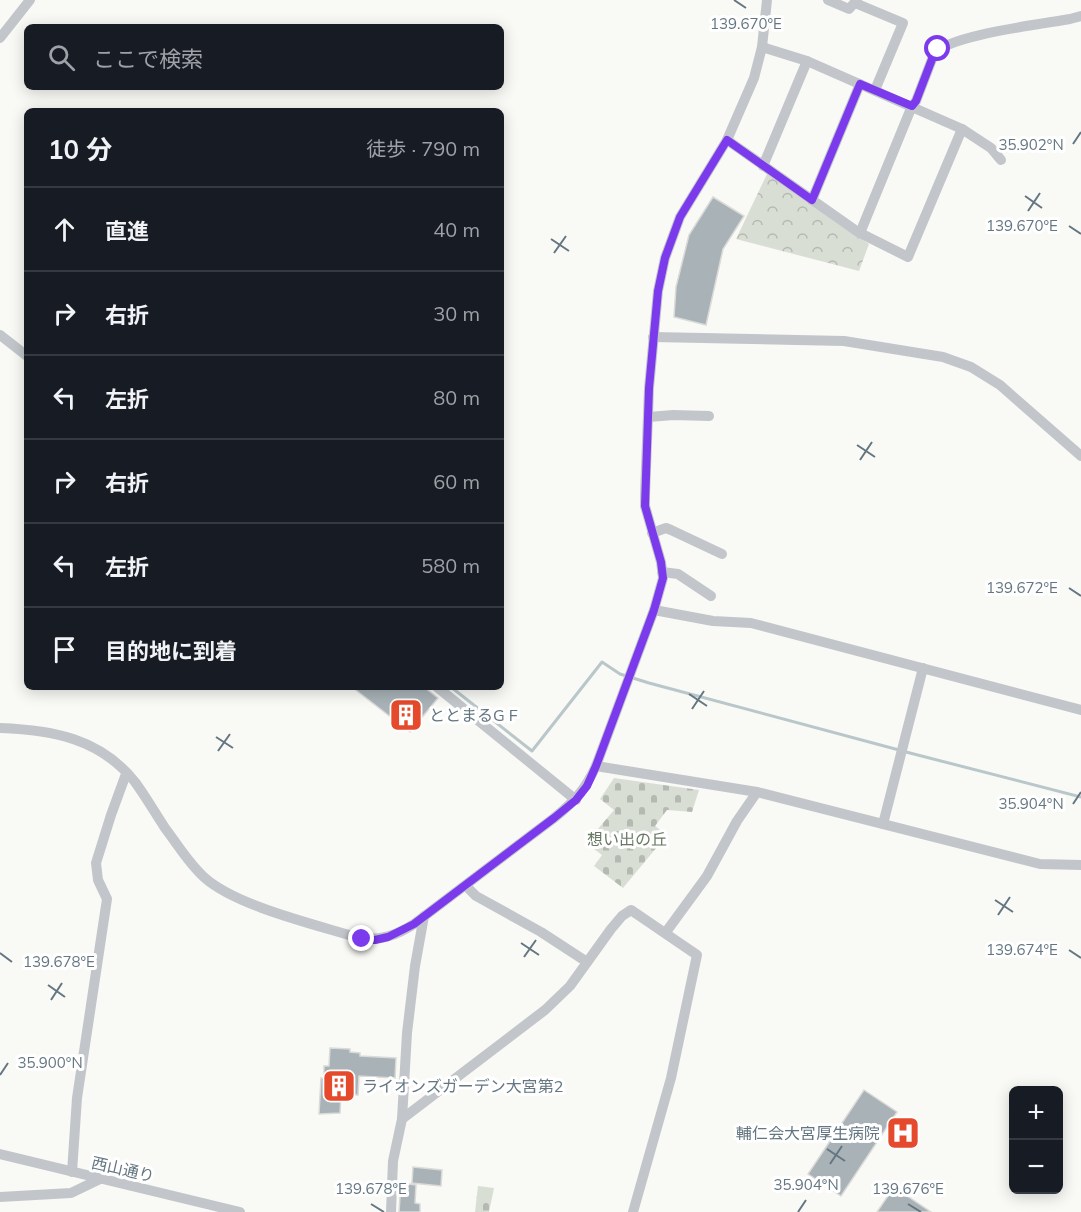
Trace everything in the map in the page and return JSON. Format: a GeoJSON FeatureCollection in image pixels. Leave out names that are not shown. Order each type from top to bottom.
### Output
{"type":"FeatureCollection","features":[{"type":"Feature","properties":{"kind":"street"},"geometry":{"type":"LineString","coordinates":[[0,38],[30,0]]}},
{"type":"Feature","properties":{"kind":"street"},"geometry":{"type":"LineString","coordinates":[[0,728],[58,733],[81,741],[103,753],[134,781],[191,864],[221,890],[274,911],[362,939],[375,940],[402,932],[466,886],[576,800],[587,786],[596,766],[654,610],[663,578],[645,506],[649,388],[658,291],[670,242],[685,207],[727,140],[754,78],[762,47],[767,0]]}},
{"type":"Feature","properties":{"kind":"street"},"geometry":{"type":"LineString","coordinates":[[828,0],[849,9],[856,2],[903,23],[875,90]]}},
{"type":"Feature","properties":{"kind":"street"},"geometry":{"type":"LineString","coordinates":[[860,233],[938,49],[957,40],[1070,20],[1081,16]]}},
{"type":"Feature","properties":{"kind":"street"},"geometry":{"type":"LineString","coordinates":[[762,47],[807,61],[962,129],[991,148],[1001,160]]}},
{"type":"Feature","properties":{"kind":"street"},"geometry":{"type":"LineString","coordinates":[[763,166],[807,61]]}},
{"type":"Feature","properties":{"kind":"street"},"geometry":{"type":"LineString","coordinates":[[812,200],[860,84]]}},
{"type":"Feature","properties":{"kind":"street"},"geometry":{"type":"LineString","coordinates":[[727,140],[860,233],[908,257],[962,129]]}},
{"type":"Feature","properties":{"kind":"street"},"geometry":{"type":"LineString","coordinates":[[0,335],[24,354]]}},
{"type":"Feature","properties":{"kind":"street"},"geometry":{"type":"LineString","coordinates":[[653,337],[844,341],[943,357],[971,367],[1000,385],[1081,456]]}},
{"type":"Feature","properties":{"kind":"street"},"geometry":{"type":"LineString","coordinates":[[649,417],[710,416]]}},
{"type":"Feature","properties":{"kind":"street"},"geometry":{"type":"LineString","coordinates":[[652,533],[666,528],[722,554]]}},
{"type":"Feature","properties":{"kind":"street"},"geometry":{"type":"LineString","coordinates":[[662,572],[678,574],[711,596]]}},
{"type":"Feature","properties":{"kind":"street"},"geometry":{"type":"LineString","coordinates":[[654,610],[713,621],[751,623],[1081,710]]}},
{"type":"Feature","properties":{"kind":"street"},"geometry":{"type":"LineString","coordinates":[[883,824],[923,668]]}},
{"type":"Feature","properties":{"kind":"street"},"geometry":{"type":"LineString","coordinates":[[441,690],[576,800]]}},
{"type":"Feature","properties":{"kind":"street"},"geometry":{"type":"LineString","coordinates":[[596,766],[757,792],[1041,864],[1081,865]]}},
{"type":"Feature","properties":{"kind":"street"},"geometry":{"type":"LineString","coordinates":[[72,1172],[77,1098],[107,899],[98,880],[96,863],[126,774]]}},
{"type":"Feature","properties":{"kind":"street"},"geometry":{"type":"LineString","coordinates":[[666,932],[707,876],[737,821],[757,792]]}},
{"type":"Feature","properties":{"kind":"street"},"geometry":{"type":"LineString","coordinates":[[466,886],[476,896],[541,932],[587,962]]}},
{"type":"Feature","properties":{"kind":"street"},"geometry":{"type":"LineString","coordinates":[[402,1119],[545,1011],[570,986],[616,922],[631,910],[697,955],[671,1078],[633,1212]]}},
{"type":"Feature","properties":{"kind":"street"},"geometry":{"type":"LineString","coordinates":[[391,1212],[393,1161],[402,1119],[407,1033],[424,916]]}},
{"type":"Feature","properties":{"kind":"street","name":"西山通り"},"geometry":{"type":"LineString","coordinates":[[0,1154],[216,1209],[240,1212]]}},
{"type":"Feature","properties":{"kind":"street"},"geometry":{"type":"LineString","coordinates":[[0,1197],[71,1193],[100,1179]]}},
{"type":"Feature","properties":{"kind":"green space"},"geometry":{"type":"Polygon","coordinates":[[[767,174],[869,244],[859,271],[736,239],[767,174]]]}},
{"type":"Feature","properties":{"kind":"green space","name":"想い出の丘"},"geometry":{"type":"Polygon","coordinates":[[[614,778],[699,790],[692,812],[667,810],[655,826],[667,835],[623,888],[594,866],[602,855],[586,843],[614,810],[600,799],[614,778]]]}},
{"type":"Feature","properties":{"kind":"green space"},"geometry":{"type":"Polygon","coordinates":[[[478,1186],[494,1188],[489,1212],[475,1212],[478,1186]]]}},
{"type":"Feature","properties":{"kind":"building"},"geometry":{"type":"Polygon","coordinates":[[[713,197],[744,216],[723,249],[706,325],[674,317],[676,287],[689,235],[713,197]]]}},
{"type":"Feature","properties":{"kind":"building","name":"ととまるG F"},"geometry":{"type":"Polygon","coordinates":[[[356,690],[428,690],[438,698],[410,732],[356,690]]]}},
{"type":"Feature","properties":{"kind":"building","name":"ライオンズガーデン大宮第2"},"geometry":{"type":"Polygon","coordinates":[[[330,1048],[350,1049],[350,1052],[360,1053],[360,1056],[396,1058],[395,1078],[359,1076],[358,1095],[341,1095],[340,1113],[319,1114],[321,1078],[324,1078],[324,1066],[329,1066],[330,1048]]]}},
{"type":"Feature","properties":{"kind":"building"},"geometry":{"type":"Polygon","coordinates":[[[864,1090],[897,1112],[841,1196],[808,1174],[864,1090]]]}},
{"type":"Feature","properties":{"kind":"building"},"geometry":{"type":"Polygon","coordinates":[[[413,1167],[442,1170],[441,1186],[412,1183],[413,1167]]]}},
{"type":"Feature","properties":{"kind":"building"},"geometry":{"type":"Polygon","coordinates":[[[401,1183],[416,1185],[415,1203],[420,1204],[420,1212],[399,1212],[401,1183]]]}},
{"type":"Feature","properties":{"kind":"building"},"geometry":{"type":"Polygon","coordinates":[[[894,1187],[931,1212],[877,1212],[894,1187]]]}},
{"type":"Feature","properties":{"kind":"waterway"},"geometry":{"type":"LineString","coordinates":[[455,690],[532,751],[602,662],[620,674],[649,683],[899,750]]}},
{"type":"Feature","properties":{"kind":"waterway"},"geometry":{"type":"LineString","coordinates":[[906,752],[1081,797]]}},
{"type":"Feature","properties":{"kind":"place","name":"ととまるG F"},"geometry":{"type":"Point","coordinates":[406,715]}},
{"type":"Feature","properties":{"kind":"place","name":"ライオンズガーデン大宮第2"},"geometry":{"type":"Point","coordinates":[339,1086]}},
{"type":"Feature","properties":{"kind":"place","name":"輔仁会大宮厚生病院"},"geometry":{"type":"Point","coordinates":[903,1133]}},
{"type":"Feature","properties":{"kind":"route"},"geometry":{"type":"LineString","coordinates":[[362,939],[375,940],[388,937],[414,924],[554,818],[576,800],[587,786],[654,610],[663,578],[661,562],[645,506],[649,388],[658,291],[665,258],[685,207],[727,140],[812,200],[860,84],[912,106],[938,49]]}}]}
